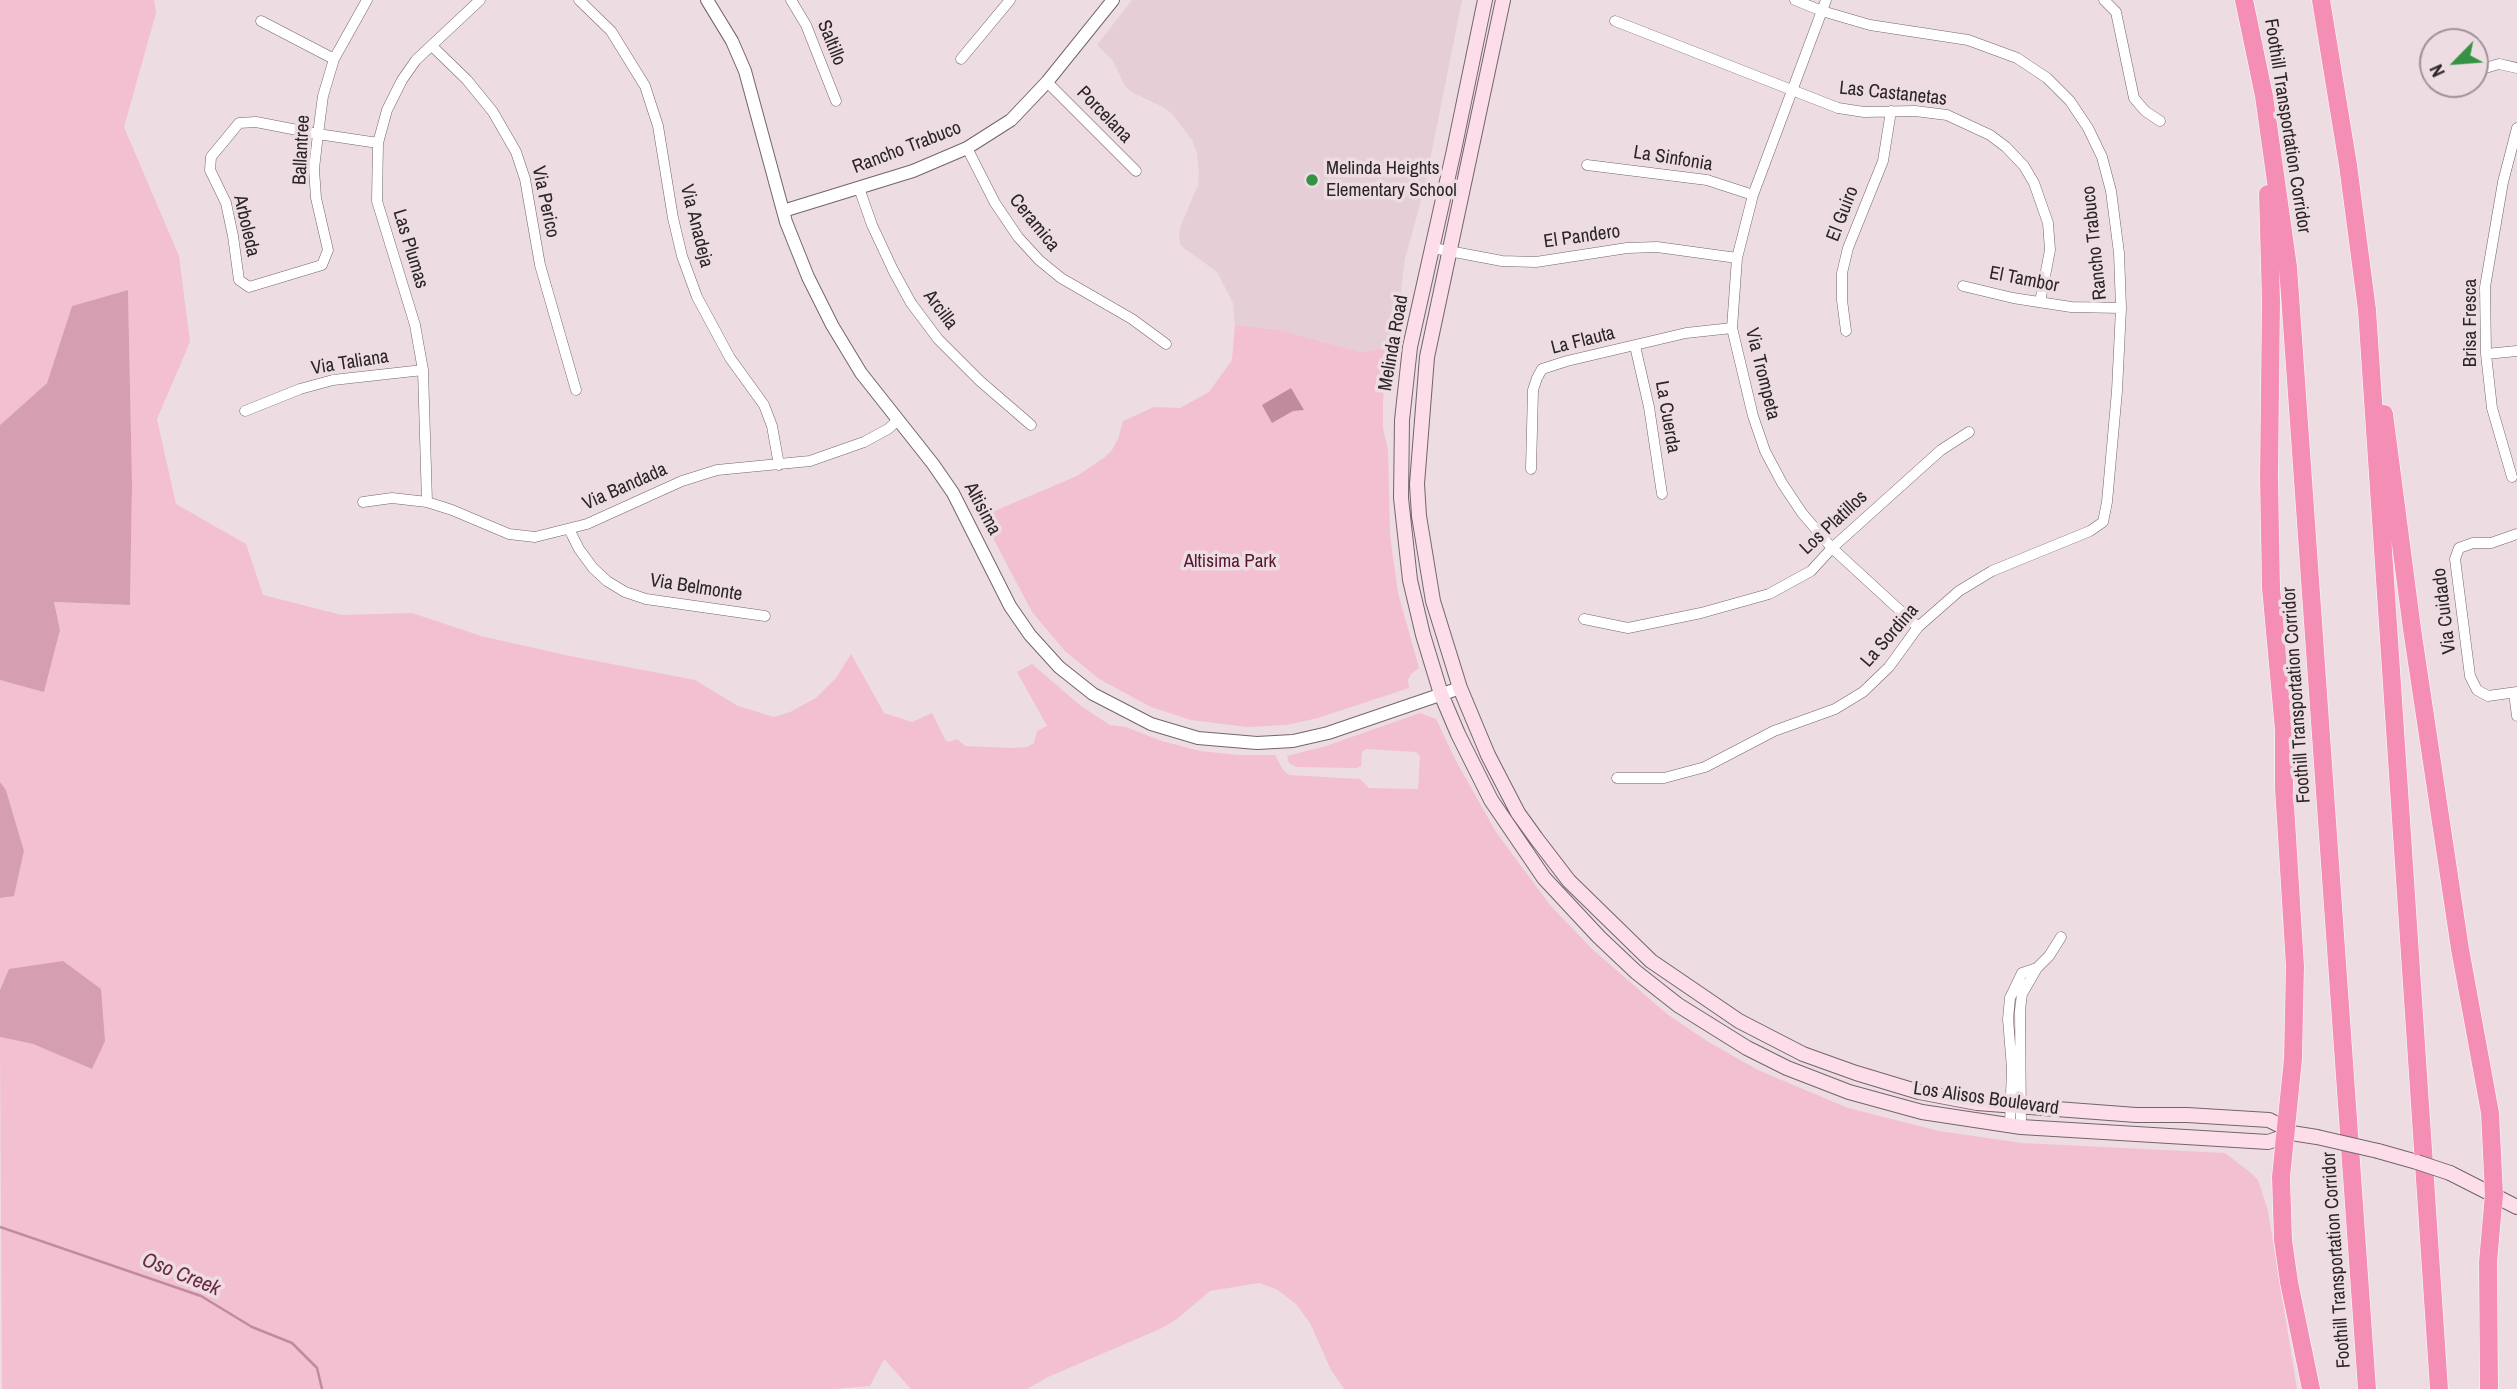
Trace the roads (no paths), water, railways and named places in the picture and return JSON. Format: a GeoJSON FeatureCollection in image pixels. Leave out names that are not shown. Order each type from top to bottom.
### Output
{"type":"FeatureCollection","features":[{"type":"Feature","properties":{"kind":"highway","name":"Foothill Transportation Corridor"},"geometry":{"type":"LineString","coordinates":[[2244,0],[2264,96],[2288,267],[2367,1389]]}},
{"type":"Feature","properties":{"kind":"highway"},"geometry":{"type":"LineString","coordinates":[[2320,0],[2348,166],[2412,629],[2460,949],[2490,1113],[2494,1194],[2488,1262],[2489,1389]]}},
{"type":"Feature","properties":{"kind":"highway"},"geometry":{"type":"LineString","coordinates":[[2264,96],[2271,301],[2271,588],[2284,730],[2284,788],[2295,966],[2293,1059],[2281,1177],[2283,1240],[2311,1389]]}},
{"type":"Feature","properties":{"kind":"highway"},"geometry":{"type":"LineString","coordinates":[[2367,310],[2439,1389]]}},
{"type":"Feature","properties":{"kind":"main road","name":"Melinda Road"},"geometry":{"type":"LineString","coordinates":[[1441,694],[1410,580],[1401,484],[1402,421],[1410,347],[1485,0]]}},
{"type":"Feature","properties":{"kind":"main road","name":"Melinda Road"},"geometry":{"type":"LineString","coordinates":[[1460,688],[1433,601],[1419,516],[1417,484],[1427,357],[1503,0]]}},
{"type":"Feature","properties":{"kind":"main road","name":"Los Alisos Boulevard"},"geometry":{"type":"LineString","coordinates":[[1460,688],[1488,755],[1518,813],[1569,881],[1651,961],[1739,1021],[1803,1054],[1919,1092],[2016,1107],[2269,1120],[2281,1126],[2285,1132],[2378,1151],[2450,1173],[2517,1207]]}},
{"type":"Feature","properties":{"kind":"main road","name":"Los Alisos Boulevard"},"geometry":{"type":"LineString","coordinates":[[1441,694],[1468,757],[1516,840],[1544,878],[1599,937],[1656,989],[1747,1048],[1787,1068],[1836,1087],[1922,1112],[2016,1126],[2268,1142],[2280,1138],[2285,1132]]}},
{"type":"Feature","properties":{"kind":"street","name":"Ballantree"},"geometry":{"type":"LineString","coordinates":[[239,281],[248,287],[322,265],[328,250],[316,198],[314,169],[323,96],[334,58],[367,0]]}},
{"type":"Feature","properties":{"kind":"street","name":"Las Plumas"},"geometry":{"type":"LineString","coordinates":[[427,502],[423,370],[415,325],[377,201],[378,144],[387,110],[416,60],[480,0]]}},
{"type":"Feature","properties":{"kind":"street","name":"Via Anadeja"},"geometry":{"type":"LineString","coordinates":[[579,0],[611,31],[645,86],[658,126],[682,256],[697,297],[730,358],[764,405],[772,426],[779,465]]}},
{"type":"Feature","properties":{"kind":"street","name":"Altisima"},"geometry":{"type":"LineString","coordinates":[[707,0],[732,41],[745,71],[783,211],[808,276],[832,325],[861,373],[953,493],[1010,607],[1030,635],[1059,667],[1093,694],[1151,724],[1198,738],[1257,743],[1293,741],[1328,733],[1460,688]]}},
{"type":"Feature","properties":{"kind":"street","name":"Saltillo"},"geometry":{"type":"LineString","coordinates":[[791,0],[806,25],[836,101]]}},
{"type":"Feature","properties":{"kind":"street"},"geometry":{"type":"LineString","coordinates":[[961,59],[1010,0]]}},
{"type":"Feature","properties":{"kind":"street","name":"Rancho Trabuco"},"geometry":{"type":"LineString","coordinates":[[783,211],[913,171],[967,148],[1011,120],[1047,82],[1113,0]]}},
{"type":"Feature","properties":{"kind":"street","name":"Rancho Trabuco"},"geometry":{"type":"LineString","coordinates":[[1795,0],[1822,12],[1870,25],[1968,40],[2017,58],[2047,78],[2063,93],[2088,128],[2102,157],[2111,191],[2119,253],[2121,308],[2118,391],[2107,502],[2102,522]]}},
{"type":"Feature","properties":{"kind":"street","name":"Via Trompeta"},"geometry":{"type":"LineString","coordinates":[[1826,0],[1753,195],[1737,258],[1732,328],[1740,371],[1765,451],[1782,483],[1802,513],[1832,548],[1918,626]]}},
{"type":"Feature","properties":{"kind":"street"},"geometry":{"type":"LineString","coordinates":[[2104,0],[2116,12],[2134,98],[2145,111],[2160,121]]}},
{"type":"Feature","properties":{"kind":"street"},"geometry":{"type":"LineString","coordinates":[[261,21],[334,58]]}},
{"type":"Feature","properties":{"kind":"street","name":"Las Castanetas"},"geometry":{"type":"LineString","coordinates":[[1615,21],[1838,108],[1864,112],[1915,111],[1947,116],[1990,135],[2024,166],[2034,183],[2048,223],[2050,250],[2040,302]]}},
{"type":"Feature","properties":{"kind":"street","name":"Via Perico"},"geometry":{"type":"LineString","coordinates":[[432,46],[467,80],[493,112],[516,152],[525,179],[540,265],[576,390]]}},
{"type":"Feature","properties":{"kind":"street"},"geometry":{"type":"LineString","coordinates":[[2489,67],[2499,64],[2517,68]]}},
{"type":"Feature","properties":{"kind":"street","name":"Porcelana"},"geometry":{"type":"LineString","coordinates":[[1047,82],[1136,171]]}},
{"type":"Feature","properties":{"kind":"street","name":"El Guiro"},"geometry":{"type":"LineString","coordinates":[[1846,331],[1842,273],[1848,248],[1883,161],[1891,111]]}},
{"type":"Feature","properties":{"kind":"street","name":"Arboleda"},"geometry":{"type":"LineString","coordinates":[[239,281],[226,203],[210,170],[211,157],[239,123],[256,122],[378,144]]}},
{"type":"Feature","properties":{"kind":"street","name":"Brisa Fresca"},"geometry":{"type":"LineString","coordinates":[[2512,477],[2492,408],[2486,354],[2485,288],[2504,182],[2517,128]]}},
{"type":"Feature","properties":{"kind":"street","name":"Ceramica"},"geometry":{"type":"LineString","coordinates":[[967,148],[995,203],[1018,237],[1039,260],[1061,278],[1132,320],[1166,344]]}},
{"type":"Feature","properties":{"kind":"street","name":"La Sinfonia"},"geometry":{"type":"LineString","coordinates":[[1587,165],[1707,180],[1753,195]]}},
{"type":"Feature","properties":{"kind":"street","name":"Arcilla"},"geometry":{"type":"LineString","coordinates":[[859,188],[877,236],[911,303],[938,339],[980,381],[1031,425]]}},
{"type":"Feature","properties":{"kind":"street","name":"El Pandero"},"geometry":{"type":"LineString","coordinates":[[1433,248],[1503,261],[1536,262],[1627,248],[1657,247],[1737,258]]}},
{"type":"Feature","properties":{"kind":"street","name":"El Tambor"},"geometry":{"type":"LineString","coordinates":[[1963,286],[2071,307],[2121,308]]}},
{"type":"Feature","properties":{"kind":"street","name":"La Flauta"},"geometry":{"type":"LineString","coordinates":[[1531,469],[1533,390],[1542,369],[1686,333],[1732,328]]}},
{"type":"Feature","properties":{"kind":"street","name":"La Cuerda"},"geometry":{"type":"LineString","coordinates":[[1635,346],[1649,407],[1662,494]]}},
{"type":"Feature","properties":{"kind":"street"},"geometry":{"type":"LineString","coordinates":[[2486,354],[2517,351]]}},
{"type":"Feature","properties":{"kind":"street","name":"Via Taliana"},"geometry":{"type":"LineString","coordinates":[[245,411],[300,389],[333,380],[423,370]]}},
{"type":"Feature","properties":{"kind":"street","name":"Via Bandada"},"geometry":{"type":"LineString","coordinates":[[363,502],[392,498],[427,502],[509,534],[535,537],[587,524],[682,481],[705,474],[810,461],[864,442],[888,429],[898,420]]}},
{"type":"Feature","properties":{"kind":"street","name":"Los Platillos"},"geometry":{"type":"LineString","coordinates":[[1584,619],[1628,628],[1701,614],[1769,594],[1811,571],[1832,548],[1941,450],[1969,432]]}},
{"type":"Feature","properties":{"kind":"street","name":"La Sordina"},"geometry":{"type":"LineString","coordinates":[[1617,778],[1664,778],[1705,767],[1774,731],[1835,709],[1863,692],[1889,667],[1918,626],[1959,591],[1992,570],[2090,531],[2102,522]]}},
{"type":"Feature","properties":{"kind":"street","name":"Via Belmonte"},"geometry":{"type":"LineString","coordinates":[[569,529],[593,568],[625,592],[646,599],[765,616]]}},
{"type":"Feature","properties":{"kind":"street","name":"Via Cuidado"},"geometry":{"type":"LineString","coordinates":[[2515,693],[2488,696],[2477,690],[2470,676],[2455,559],[2459,548],[2473,543],[2491,543],[2517,534]]}},
{"type":"Feature","properties":{"kind":"street"},"geometry":{"type":"LineString","coordinates":[[2515,693],[2517,716]]}},
{"type":"Feature","properties":{"kind":"street"},"geometry":{"type":"LineString","coordinates":[[2016,1126],[2022,994],[2037,968],[2049,956],[2061,937]]}},
{"type":"Feature","properties":{"kind":"waterway","name":"Oso Creek"},"geometry":{"type":"LineString","coordinates":[[0,1227],[201,1296],[252,1327],[292,1343],[317,1368],[322,1389]]}},
{"type":"Feature","properties":{"kind":"place","name":"Melinda Heights Elementary School"},"geometry":{"type":"Point","coordinates":[1312,180]}},
{"type":"Feature","properties":{"kind":"park label","name":"Altisima Park"},"geometry":{"type":"Point","coordinates":[1230,562]}}]}
